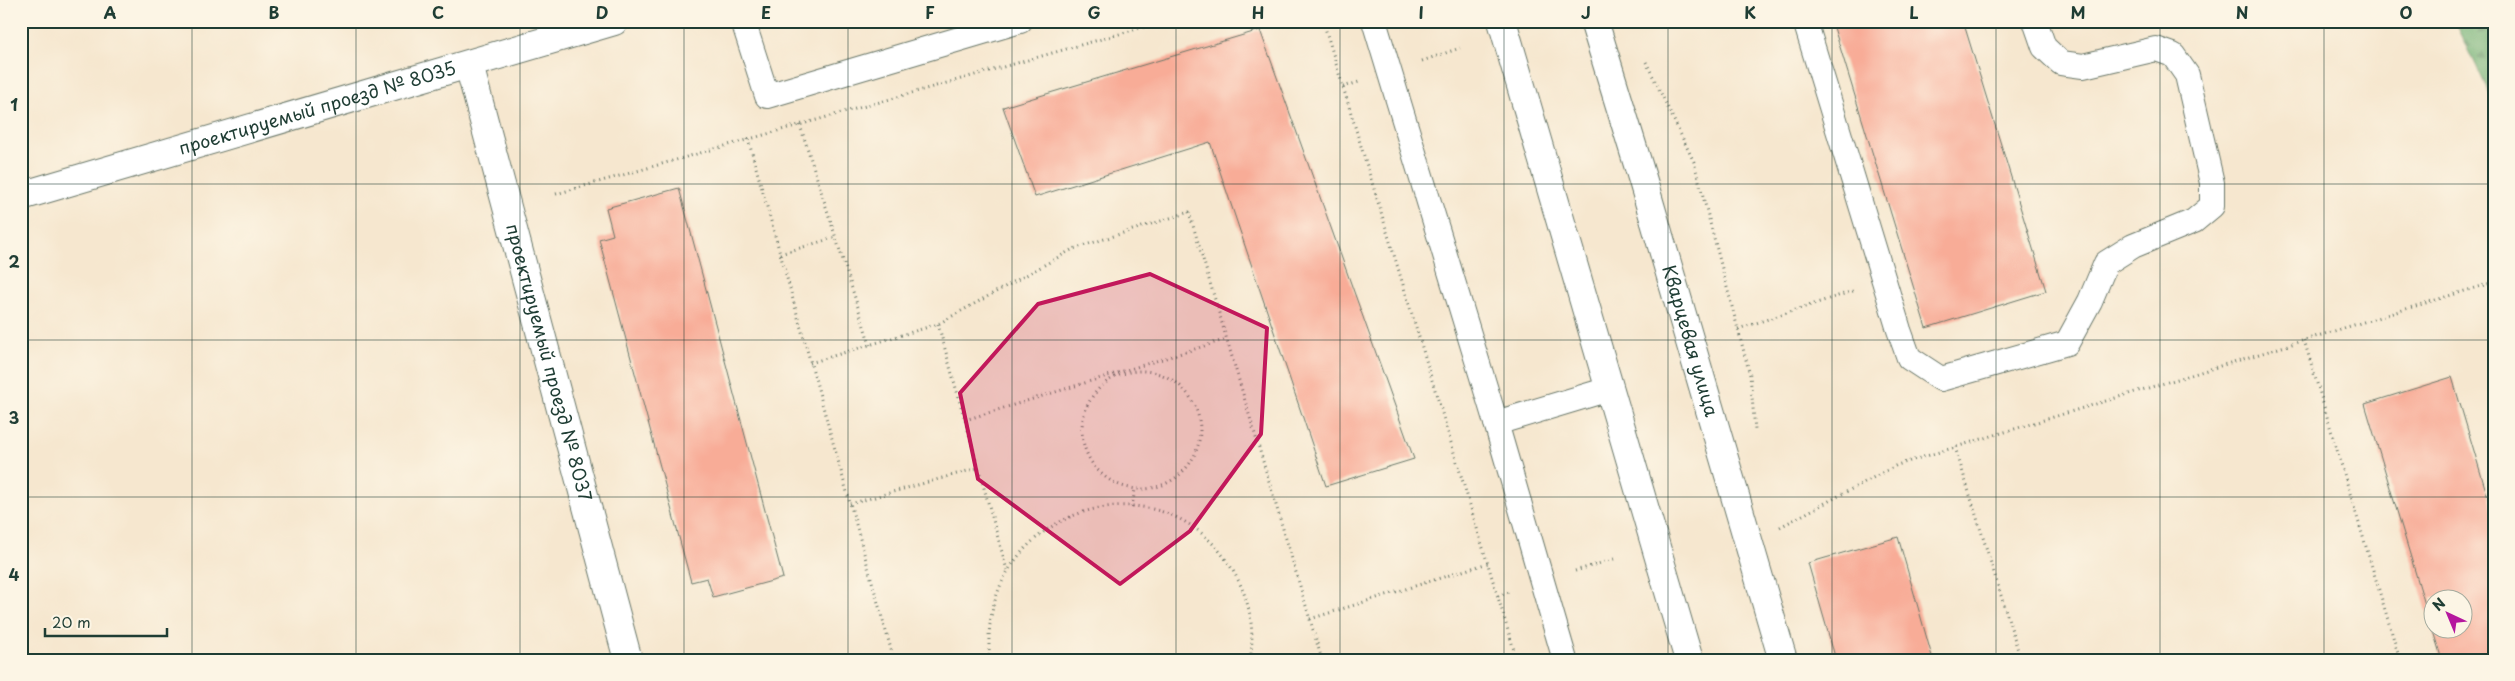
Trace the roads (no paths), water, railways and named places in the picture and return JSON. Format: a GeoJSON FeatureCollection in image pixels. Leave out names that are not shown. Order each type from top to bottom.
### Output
{"type":"FeatureCollection","features":[{"type":"Feature","properties":{"kind":"street","name":"проектируемый проезд № 8035"},"geometry":{"type":"LineString","coordinates":[[21,196],[614,21]]}},
{"type":"Feature","properties":{"kind":"street"},"geometry":{"type":"LineString","coordinates":[[1502,21],[1689,660]]}},
{"type":"Feature","properties":{"kind":"street","name":"Кварцевая улица"},"geometry":{"type":"LineString","coordinates":[[1594,21],[1643,181],[1783,660]]}},
{"type":"Feature","properties":{"kind":"street","name":"проектируемый проезд № 8037"},"geometry":{"type":"LineString","coordinates":[[469,65],[628,660]]}},
{"type":"Feature","properties":{"kind":"lane"},"geometry":{"type":"LineString","coordinates":[[743,21],[767,96],[1020,21]]}},
{"type":"Feature","properties":{"kind":"lane"},"geometry":{"type":"LineString","coordinates":[[1374,21],[1496,422],[1565,660]]}},
{"type":"Feature","properties":{"kind":"lane"},"geometry":{"type":"LineString","coordinates":[[1805,21],[1909,358],[1940,379],[2067,342],[2090,301],[2106,263],[2133,246],[2194,222],[2212,206],[2212,183],[2187,75],[2173,56],[2156,49],[2084,66],[2060,63],[2044,47],[2035,21]]}},
{"type":"Feature","properties":{"kind":"lane"},"geometry":{"type":"LineString","coordinates":[[1496,422],[1610,389]]}}]}
